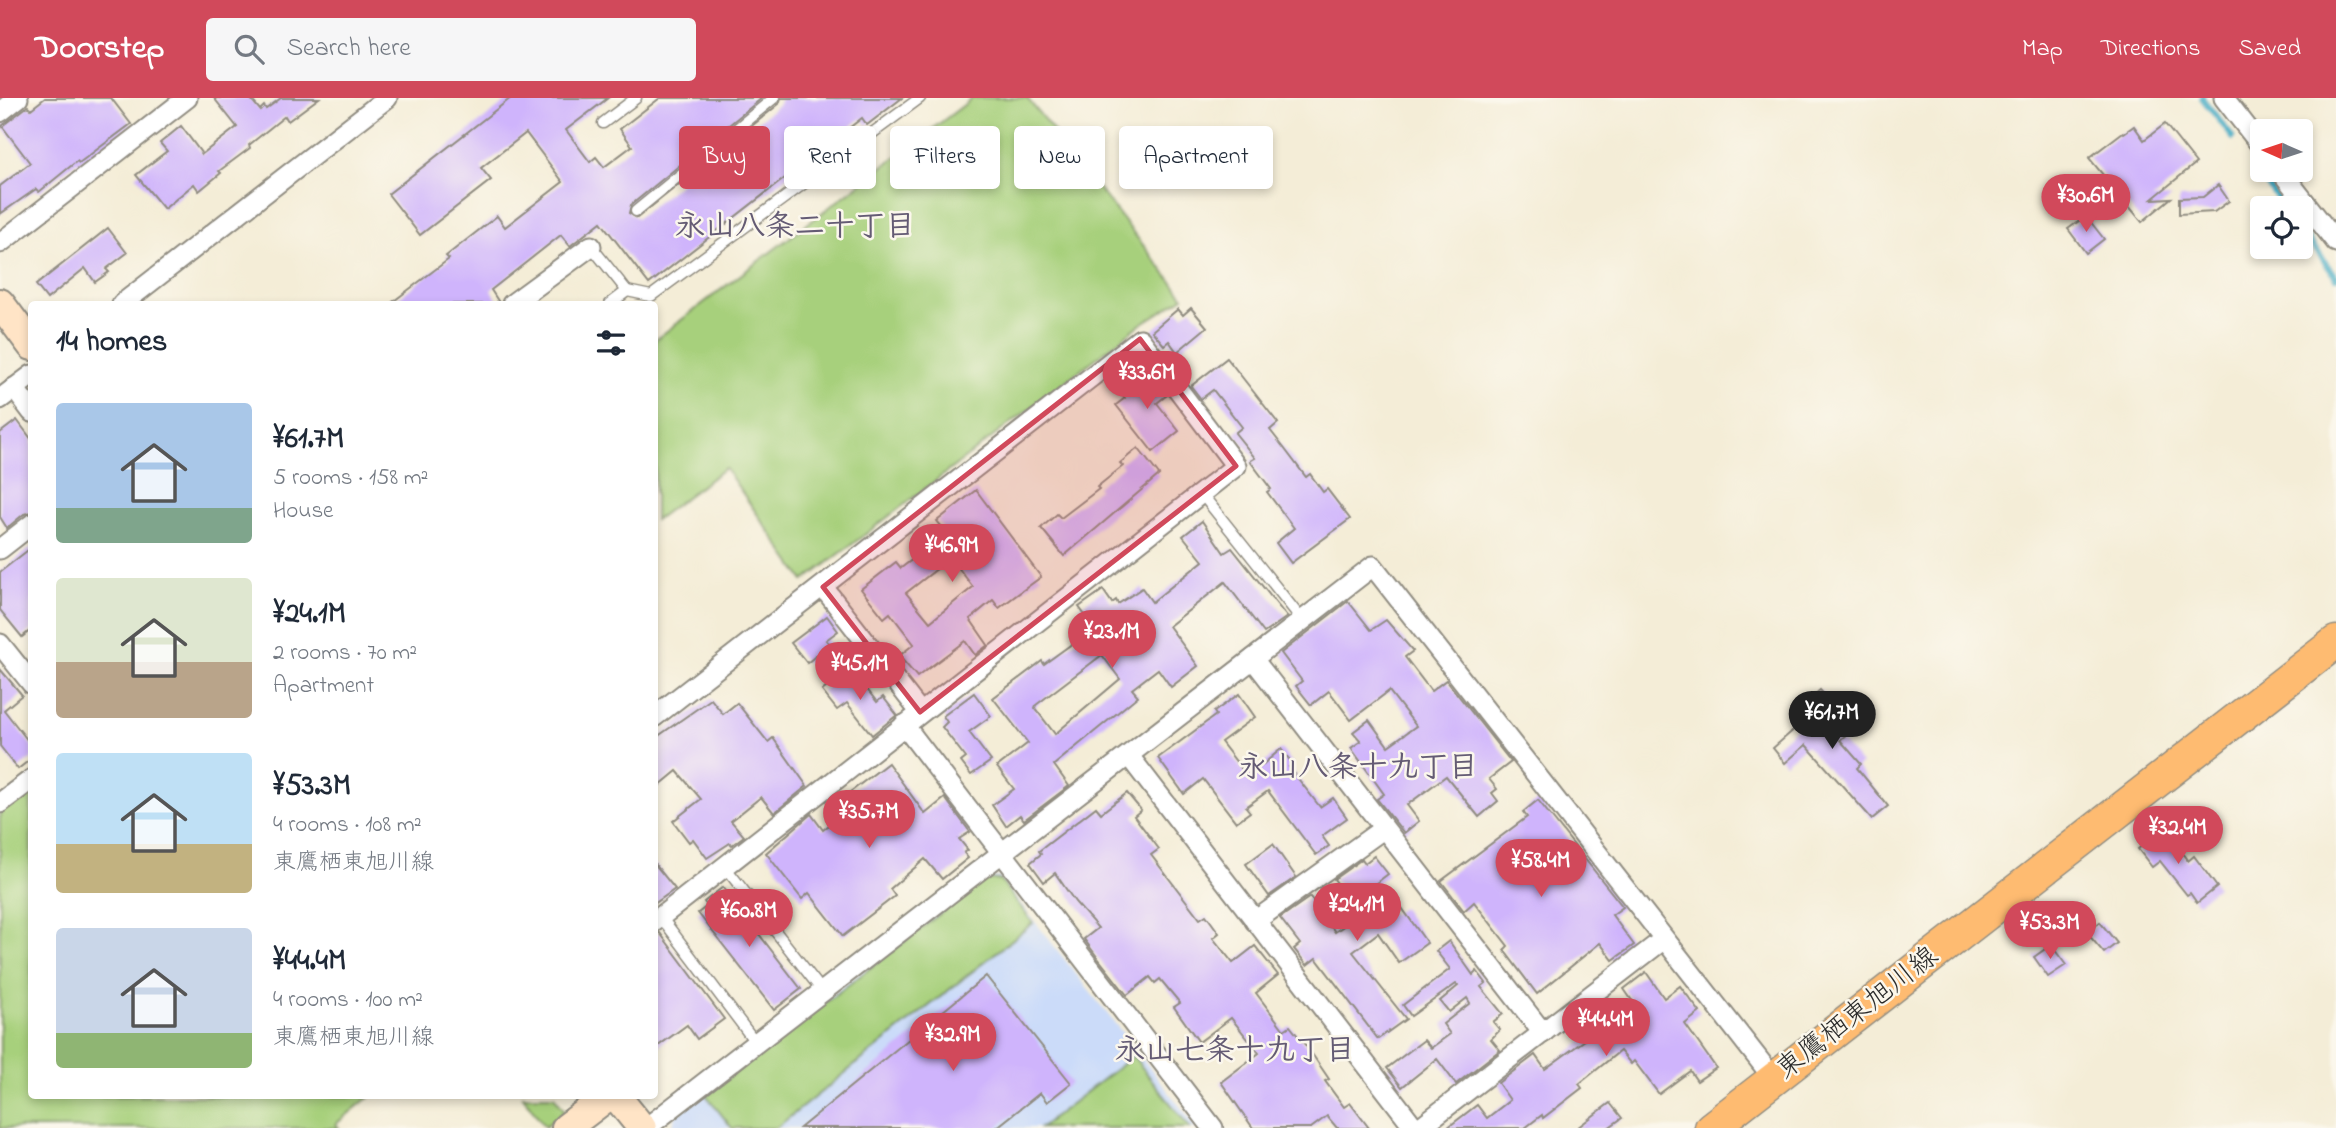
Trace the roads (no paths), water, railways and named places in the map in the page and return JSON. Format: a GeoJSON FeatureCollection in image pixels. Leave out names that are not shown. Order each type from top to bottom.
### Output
{"type":"FeatureCollection","features":[{"type":"Feature","properties":{"kind":"main road","name":"東鷹栖東旭川線"},"geometry":{"type":"LineString","coordinates":[[1722,1125],[1774,1079],[2336,642]]}},
{"type":"Feature","properties":{"kind":"street"},"geometry":{"type":"LineString","coordinates":[[0,112],[18,98]]}},
{"type":"Feature","properties":{"kind":"street"},"geometry":{"type":"LineString","coordinates":[[0,243],[187,98]]}},
{"type":"Feature","properties":{"kind":"street"},"geometry":{"type":"LineString","coordinates":[[126,301],[387,98]]}},
{"type":"Feature","properties":{"kind":"street"},"geometry":{"type":"LineString","coordinates":[[2224,98],[2250,131]]}},
{"type":"Feature","properties":{"kind":"street"},"geometry":{"type":"LineString","coordinates":[[2289,182],[2336,242]]}},
{"type":"Feature","properties":{"kind":"street"},"geometry":{"type":"LineString","coordinates":[[516,301],[591,246]]}},
{"type":"Feature","properties":{"kind":"street"},"geometry":{"type":"LineString","coordinates":[[0,303],[28,341]]}},
{"type":"Feature","properties":{"kind":"street"},"geometry":{"type":"LineString","coordinates":[[658,714],[1140,339],[1236,466],[658,920]]}},
{"type":"Feature","properties":{"kind":"street"},"geometry":{"type":"LineString","coordinates":[[28,378],[7,394],[28,409]]}},
{"type":"Feature","properties":{"kind":"street"},"geometry":{"type":"LineString","coordinates":[[0,549],[28,527]]}},
{"type":"Feature","properties":{"kind":"street"},"geometry":{"type":"LineString","coordinates":[[619,1099],[644,1128],[1373,566],[1774,1079]]}},
{"type":"Feature","properties":{"kind":"street"},"geometry":{"type":"LineString","coordinates":[[823,587],[920,712]]}},
{"type":"Feature","properties":{"kind":"street"},"geometry":{"type":"LineString","coordinates":[[0,644],[25,662]]}},
{"type":"Feature","properties":{"kind":"street"},"geometry":{"type":"LineString","coordinates":[[1253,659],[1543,1033]]}},
{"type":"Feature","properties":{"kind":"street"},"geometry":{"type":"LineString","coordinates":[[904,725],[1213,1128]]}},
{"type":"Feature","properties":{"kind":"street"},"geometry":{"type":"LineString","coordinates":[[1129,756],[1417,1128],[1664,939]]}},
{"type":"Feature","properties":{"kind":"street"},"geometry":{"type":"LineString","coordinates":[[0,803],[28,782]]}},
{"type":"Feature","properties":{"kind":"street"},"geometry":{"type":"LineString","coordinates":[[1255,921],[1383,829]]}},
{"type":"Feature","properties":{"kind":"street"},"geometry":{"type":"LineString","coordinates":[[566,1128],[604,1099]]}},
{"type":"Feature","properties":{"kind":"lane"},"geometry":{"type":"LineString","coordinates":[[603,123],[636,98]]}},
{"type":"Feature","properties":{"kind":"lane"},"geometry":{"type":"LineString","coordinates":[[636,211],[775,98]]}},
{"type":"Feature","properties":{"kind":"lane"},"geometry":{"type":"LineString","coordinates":[[591,246],[627,291],[651,296],[920,98]]}},
{"type":"Feature","properties":{"kind":"lane"},"geometry":{"type":"LineString","coordinates":[[614,301],[627,291]]}},
{"type":"Feature","properties":{"kind":"lane"},"geometry":{"type":"LineString","coordinates":[[1201,493],[1303,621]]}},
{"type":"Feature","properties":{"kind":"lane"},"geometry":{"type":"LineString","coordinates":[[725,867],[823,992]]}},
{"type":"Feature","properties":{"kind":"lane"},"geometry":{"type":"LineString","coordinates":[[658,920],[757,1043]]}},
{"type":"Feature","properties":{"kind":"waterway"},"geometry":{"type":"LineString","coordinates":[[2202,98],[2233,138]]}},
{"type":"Feature","properties":{"kind":"waterway"},"geometry":{"type":"LineString","coordinates":[[2265,182],[2276,196]]}},
{"type":"Feature","properties":{"kind":"waterway"},"geometry":{"type":"LineString","coordinates":[[2313,246],[2336,277]]}},
{"type":"Feature","properties":{"kind":"district","name":"永山八条二十丁目"},"geometry":{"type":"Point","coordinates":[795,228]}},
{"type":"Feature","properties":{"kind":"district","name":"永山八条十九丁目"},"geometry":{"type":"Point","coordinates":[1358,769]}},
{"type":"Feature","properties":{"kind":"district","name":"永山七条十九丁目"},"geometry":{"type":"Point","coordinates":[1235,1052]}}]}
